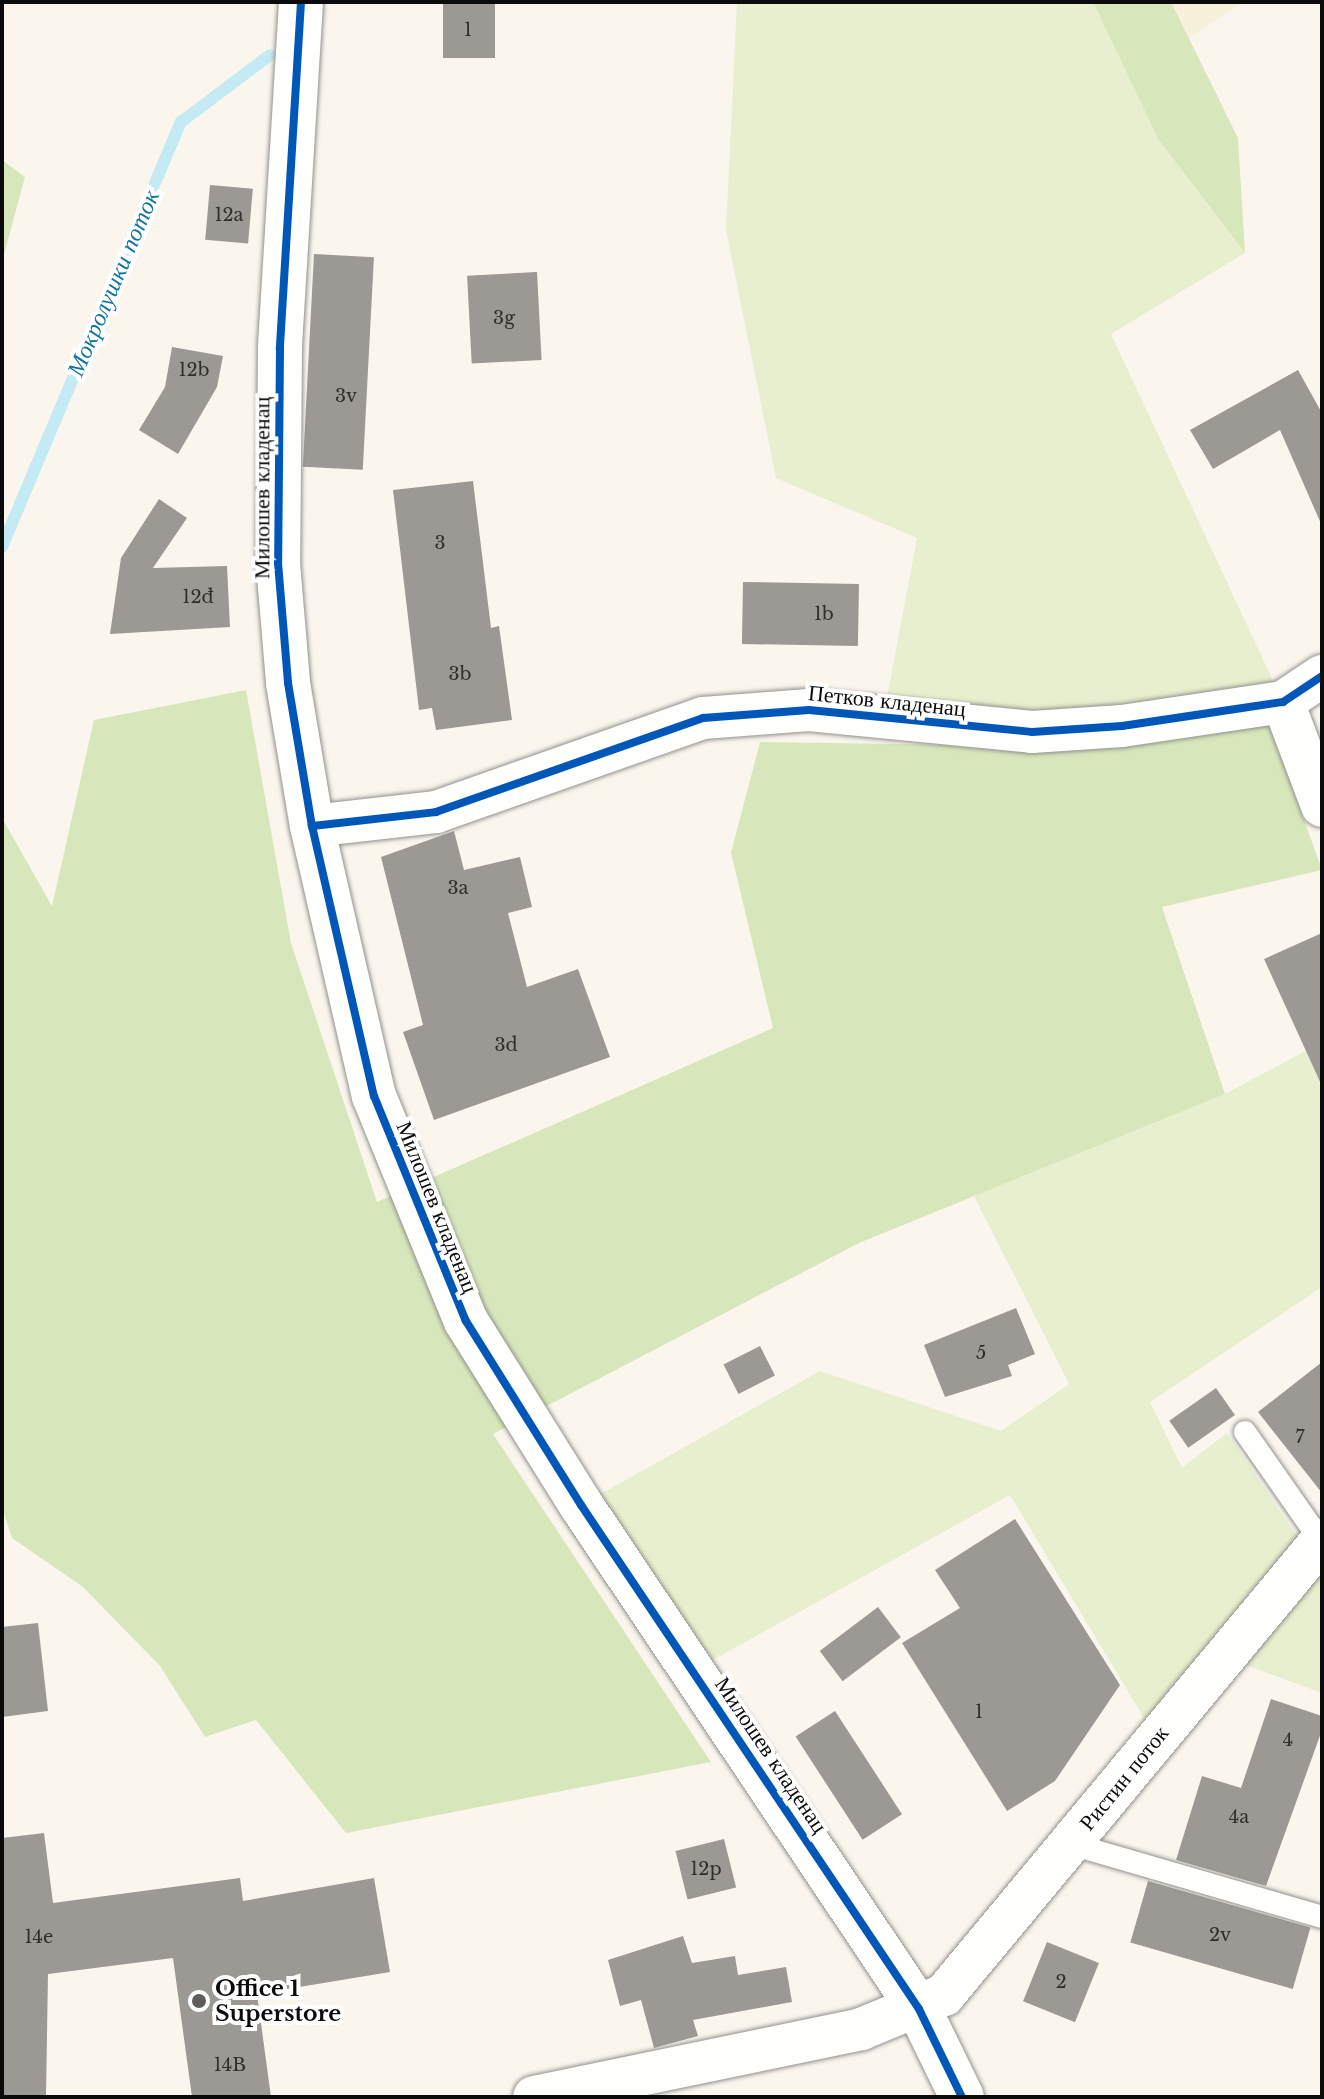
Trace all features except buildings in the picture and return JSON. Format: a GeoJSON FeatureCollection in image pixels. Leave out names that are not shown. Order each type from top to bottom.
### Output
{"type":"FeatureCollection","features":[{"type":"Feature","properties":{"kind":"street","name":"Милошев кладенац"},"geometry":{"type":"LineString","coordinates":[[301,2],[280,349],[278,563],[288,683],[312,826],[355,1030],[438,1267],[549,1458],[919,2009],[962,2097]]}},
{"type":"Feature","properties":{"kind":"street","name":"Петков кладенац"},"geometry":{"type":"LineString","coordinates":[[312,826],[436,812],[703,718],[754,711],[1032,732],[1283,702],[1322,676]]}},
{"type":"Feature","properties":{"kind":"street"},"geometry":{"type":"LineString","coordinates":[[1283,702],[1322,806]]}},
{"type":"Feature","properties":{"kind":"street","name":"Ристин поток"},"geometry":{"type":"LineString","coordinates":[[919,2009],[952,1986],[1318,1548]]}},
{"type":"Feature","properties":{"kind":"street"},"geometry":{"type":"LineString","coordinates":[[534,2097],[861,2029],[919,2009]]}},
{"type":"Feature","properties":{"kind":"lane"},"geometry":{"type":"LineString","coordinates":[[1245,1432],[1318,1548]]}},
{"type":"Feature","properties":{"kind":"lane"},"geometry":{"type":"LineString","coordinates":[[1071,1844],[1322,1917]]}},
{"type":"Feature","properties":{"kind":"shaded area"},"geometry":{"type":"Polygon","coordinates":[[[1171,2],[1244,2],[1189,38],[1171,2]]]}},
{"type":"Feature","properties":{"kind":"green space"},"geometry":{"type":"Polygon","coordinates":[[[737,2],[1093,2],[1158,139],[1245,253],[1111,334],[1283,702],[883,719],[917,538],[776,478],[726,230],[737,2]]]}},
{"type":"Feature","properties":{"kind":"green space"},"geometry":{"type":"Polygon","coordinates":[[[1093,2],[1171,2],[1238,138],[1245,253],[1158,139],[1093,2]]]}},
{"type":"Feature","properties":{"kind":"green space"},"geometry":{"type":"Polygon","coordinates":[[[2,160],[25,177],[2,262],[2,160]]]}},
{"type":"Feature","properties":{"kind":"green space"},"geometry":{"type":"Polygon","coordinates":[[[246,690],[291,943],[377,1202],[773,1028],[731,853],[760,742],[1037,746],[1267,716],[1322,870],[1162,907],[1225,1094],[859,1243],[493,1434],[711,1762],[346,1833],[256,1720],[205,1737],[160,1666],[83,1587],[12,1538],[2,1507],[2,818],[52,906],[94,720],[246,690]]]}},
{"type":"Feature","properties":{"kind":"green space"},"geometry":{"type":"Polygon","coordinates":[[[1322,1042],[1322,1287],[1150,1402],[1182,1468],[1227,1433],[1309,1554],[1322,1559],[1322,1693],[1223,1657],[1156,1738],[1010,1495],[693,1671],[581,1505],[820,1371],[1001,1431],[1069,1384],[974,1196],[1225,1094],[1322,1042]]]}},
{"type":"Feature","properties":{"kind":"waterway","name":"Мокролушки поток"},"geometry":{"type":"LineString","coordinates":[[2,547],[181,122],[270,55]]}},
{"type":"Feature","properties":{"kind":"cycle path"},"geometry":{"type":"LineString","coordinates":[[301,2],[280,349],[278,563],[288,683],[312,826],[374,1096],[466,1321],[581,1505],[919,2009],[962,2097]]}},
{"type":"Feature","properties":{"kind":"cycle path"},"geometry":{"type":"LineString","coordinates":[[312,826],[436,812],[703,718],[809,710],[1032,732],[1122,726],[1283,702],[1322,676]]}},
{"type":"Feature","properties":{"kind":"place","name":"Office 1 Superstore"},"geometry":{"type":"Point","coordinates":[199,2001]}}]}
